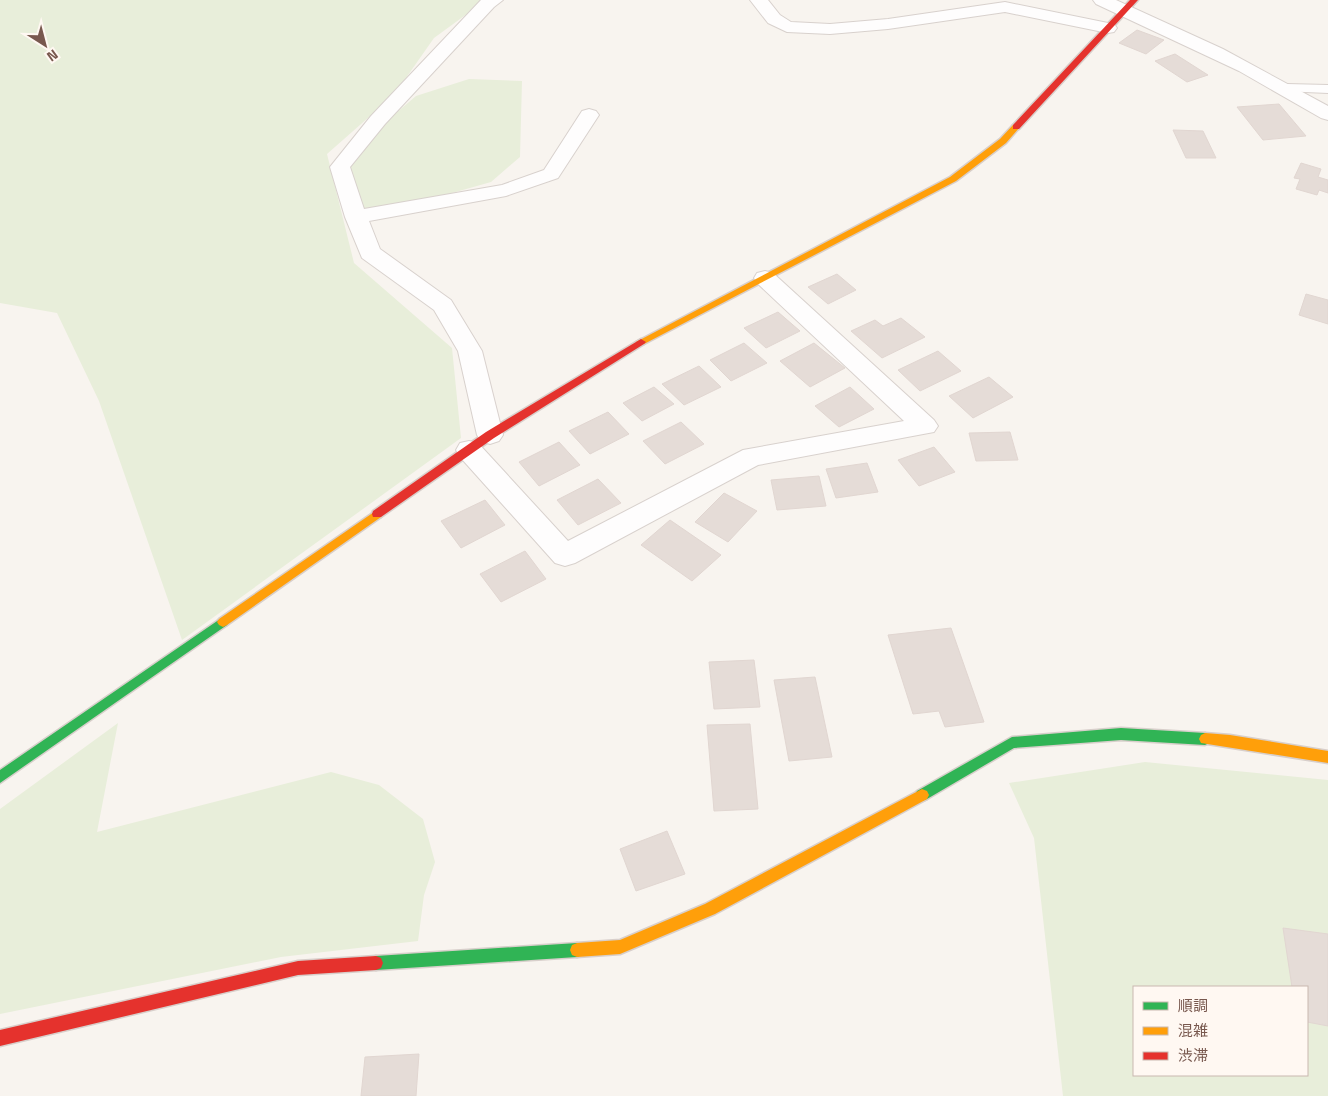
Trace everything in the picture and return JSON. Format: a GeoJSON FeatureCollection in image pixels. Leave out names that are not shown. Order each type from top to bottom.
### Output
{"type":"FeatureCollection","features":[{"type":"Feature","properties":{"kind":"street"},"geometry":{"type":"LineString","coordinates":[[490,435],[470,350],[443,305],[370,253],[340,167],[378,120],[488,3],[494,0]]}},
{"type":"Feature","properties":{"kind":"street"},"geometry":{"type":"LineString","coordinates":[[759,0],[774,19],[787,27],[830,29],[888,24],[1005,7],[1108,28]]}},
{"type":"Feature","properties":{"kind":"street"},"geometry":{"type":"LineString","coordinates":[[1102,0],[1129,5],[1217,53],[1287,88],[1328,114]]}},
{"type":"Feature","properties":{"kind":"street"},"geometry":{"type":"LineString","coordinates":[[0,777],[490,435],[625,350],[953,179],[1003,141],[1129,5]]}},
{"type":"Feature","properties":{"kind":"street"},"geometry":{"type":"LineString","coordinates":[[356,216],[506,190],[551,174],[589,116]]}},
{"type":"Feature","properties":{"kind":"street"},"geometry":{"type":"LineString","coordinates":[[469,450],[564,555],[752,457],[925,426],[765,278]]}},
{"type":"Feature","properties":{"kind":"street"},"geometry":{"type":"LineString","coordinates":[[0,1038],[298,968],[620,947],[710,909],[932,790],[1012,743],[1122,734],[1230,741],[1328,757]]}},
{"type":"Feature","properties":{"kind":"lane"},"geometry":{"type":"LineString","coordinates":[[1287,88],[1328,89]]}},
{"type":"Feature","properties":{"kind":"green space"},"geometry":{"type":"Polygon","coordinates":[[[0,0],[486,0],[434,38],[394,95],[327,154],[354,263],[452,348],[461,438],[182,640],[99,401],[57,313],[0,303],[0,0]]]}},
{"type":"Feature","properties":{"kind":"green space"},"geometry":{"type":"Polygon","coordinates":[[[469,79],[522,81],[520,157],[491,182],[438,197],[366,211],[343,176],[370,135],[416,96],[469,79]]]}},
{"type":"Feature","properties":{"kind":"green space"},"geometry":{"type":"Polygon","coordinates":[[[118,723],[97,832],[331,772],[379,785],[423,819],[435,862],[424,895],[418,941],[281,957],[0,1014],[0,809],[118,723]]]}},
{"type":"Feature","properties":{"kind":"green space"},"geometry":{"type":"Polygon","coordinates":[[[1145,762],[1328,780],[1328,1096],[1063,1096],[1034,838],[1009,783],[1145,762]]]}},
{"type":"Feature","properties":{"kind":"building"},"geometry":{"type":"Polygon","coordinates":[[[1137,30],[1164,40],[1146,54],[1119,43],[1137,30]]]}},
{"type":"Feature","properties":{"kind":"building"},"geometry":{"type":"Polygon","coordinates":[[[1175,54],[1208,75],[1187,82],[1155,61],[1175,54]]]}},
{"type":"Feature","properties":{"kind":"building"},"geometry":{"type":"Polygon","coordinates":[[[1279,104],[1306,136],[1263,140],[1237,107],[1279,104]]]}},
{"type":"Feature","properties":{"kind":"building"},"geometry":{"type":"Polygon","coordinates":[[[1173,130],[1203,131],[1216,158],[1186,158],[1173,130]]]}},
{"type":"Feature","properties":{"kind":"building"},"geometry":{"type":"Polygon","coordinates":[[[1301,163],[1321,169],[1318,177],[1328,180],[1328,193],[1319,190],[1317,195],[1296,189],[1300,179],[1294,178],[1301,163]]]}},
{"type":"Feature","properties":{"kind":"building"},"geometry":{"type":"Polygon","coordinates":[[[837,274],[856,290],[828,304],[808,287],[837,274]]]}},
{"type":"Feature","properties":{"kind":"building"},"geometry":{"type":"Polygon","coordinates":[[[1306,294],[1328,300],[1328,324],[1299,315],[1306,294]]]}},
{"type":"Feature","properties":{"kind":"building"},"geometry":{"type":"Polygon","coordinates":[[[778,312],[800,331],[766,348],[744,328],[778,312]]]}},
{"type":"Feature","properties":{"kind":"building"},"geometry":{"type":"Polygon","coordinates":[[[901,318],[925,337],[882,358],[851,331],[875,320],[883,326],[901,318]]]}},
{"type":"Feature","properties":{"kind":"building"},"geometry":{"type":"Polygon","coordinates":[[[744,343],[767,363],[731,381],[710,360],[744,343]]]}},
{"type":"Feature","properties":{"kind":"building"},"geometry":{"type":"Polygon","coordinates":[[[814,343],[845,368],[810,387],[780,361],[814,343]]]}},
{"type":"Feature","properties":{"kind":"building"},"geometry":{"type":"Polygon","coordinates":[[[938,351],[961,371],[920,391],[898,370],[938,351]]]}},
{"type":"Feature","properties":{"kind":"building"},"geometry":{"type":"Polygon","coordinates":[[[699,366],[721,387],[684,405],[662,384],[699,366]]]}},
{"type":"Feature","properties":{"kind":"building"},"geometry":{"type":"Polygon","coordinates":[[[989,377],[1013,397],[973,418],[949,396],[989,377]]]}},
{"type":"Feature","properties":{"kind":"building"},"geometry":{"type":"Polygon","coordinates":[[[654,387],[674,404],[642,421],[623,403],[654,387]]]}},
{"type":"Feature","properties":{"kind":"building"},"geometry":{"type":"Polygon","coordinates":[[[850,387],[874,409],[839,427],[815,406],[850,387]]]}},
{"type":"Feature","properties":{"kind":"building"},"geometry":{"type":"Polygon","coordinates":[[[608,412],[629,434],[590,454],[569,431],[608,412]]]}},
{"type":"Feature","properties":{"kind":"building"},"geometry":{"type":"Polygon","coordinates":[[[681,422],[704,444],[665,464],[643,441],[681,422]]]}},
{"type":"Feature","properties":{"kind":"building"},"geometry":{"type":"Polygon","coordinates":[[[1010,432],[1018,460],[976,461],[969,433],[1010,432]]]}},
{"type":"Feature","properties":{"kind":"building"},"geometry":{"type":"Polygon","coordinates":[[[559,442],[580,465],[539,486],[519,462],[559,442]]]}},
{"type":"Feature","properties":{"kind":"building"},"geometry":{"type":"Polygon","coordinates":[[[934,447],[955,472],[919,486],[898,460],[934,447]]]}},
{"type":"Feature","properties":{"kind":"building"},"geometry":{"type":"Polygon","coordinates":[[[867,463],[878,492],[836,498],[826,469],[867,463]]]}},
{"type":"Feature","properties":{"kind":"building"},"geometry":{"type":"Polygon","coordinates":[[[819,476],[826,506],[777,510],[771,480],[819,476]]]}},
{"type":"Feature","properties":{"kind":"building"},"geometry":{"type":"Polygon","coordinates":[[[598,479],[621,503],[578,525],[557,500],[598,479]]]}},
{"type":"Feature","properties":{"kind":"building"},"geometry":{"type":"Polygon","coordinates":[[[724,493],[757,511],[728,542],[695,522],[724,493]]]}},
{"type":"Feature","properties":{"kind":"building"},"geometry":{"type":"Polygon","coordinates":[[[485,500],[505,525],[461,548],[441,521],[485,500]]]}},
{"type":"Feature","properties":{"kind":"building"},"geometry":{"type":"Polygon","coordinates":[[[670,520],[721,555],[692,581],[641,545],[670,520]]]}},
{"type":"Feature","properties":{"kind":"building"},"geometry":{"type":"Polygon","coordinates":[[[525,551],[546,579],[501,602],[480,574],[525,551]]]}},
{"type":"Feature","properties":{"kind":"building"},"geometry":{"type":"Polygon","coordinates":[[[951,628],[984,722],[945,727],[939,711],[913,714],[888,635],[951,628]]]}},
{"type":"Feature","properties":{"kind":"building"},"geometry":{"type":"Polygon","coordinates":[[[754,660],[760,707],[714,709],[709,662],[754,660]]]}},
{"type":"Feature","properties":{"kind":"building"},"geometry":{"type":"Polygon","coordinates":[[[815,677],[832,757],[789,761],[774,680],[815,677]]]}},
{"type":"Feature","properties":{"kind":"building"},"geometry":{"type":"Polygon","coordinates":[[[750,724],[758,809],[714,811],[707,725],[750,724]]]}},
{"type":"Feature","properties":{"kind":"building"},"geometry":{"type":"Polygon","coordinates":[[[667,831],[685,874],[636,891],[620,849],[667,831]]]}},
{"type":"Feature","properties":{"kind":"building"},"geometry":{"type":"Polygon","coordinates":[[[1283,928],[1328,934],[1328,1026],[1308,1022],[1308,986],[1292,986],[1283,928]]]}},
{"type":"Feature","properties":{"kind":"building"},"geometry":{"type":"Polygon","coordinates":[[[419,1054],[416,1096],[361,1096],[365,1057],[419,1054]]]}},
{"type":"Feature","properties":{"kind":"traffic: fast"},"geometry":{"type":"LineString","coordinates":[[0,777],[223,622]]}},
{"type":"Feature","properties":{"kind":"traffic: fast"},"geometry":{"type":"LineString","coordinates":[[922,795],[1012,743],[1121,734],[1205,739]]}},
{"type":"Feature","properties":{"kind":"traffic: fast"},"geometry":{"type":"LineString","coordinates":[[376,963],[577,950]]}},
{"type":"Feature","properties":{"kind":"traffic: slow"},"geometry":{"type":"LineString","coordinates":[[641,342],[953,179],[1003,141],[1016,127]]}},
{"type":"Feature","properties":{"kind":"traffic: slow"},"geometry":{"type":"LineString","coordinates":[[223,622],[377,514]]}},
{"type":"Feature","properties":{"kind":"traffic: slow"},"geometry":{"type":"LineString","coordinates":[[1205,739],[1230,741],[1328,757]]}},
{"type":"Feature","properties":{"kind":"traffic: slow"},"geometry":{"type":"LineString","coordinates":[[577,950],[620,947],[710,909],[922,795]]}},
{"type":"Feature","properties":{"kind":"traffic: jam"},"geometry":{"type":"LineString","coordinates":[[1016,127],[1134,0]]}},
{"type":"Feature","properties":{"kind":"traffic: jam"},"geometry":{"type":"LineString","coordinates":[[377,514],[490,435],[641,342]]}},
{"type":"Feature","properties":{"kind":"traffic: jam"},"geometry":{"type":"LineString","coordinates":[[0,1038],[298,968],[376,963]]}}]}
